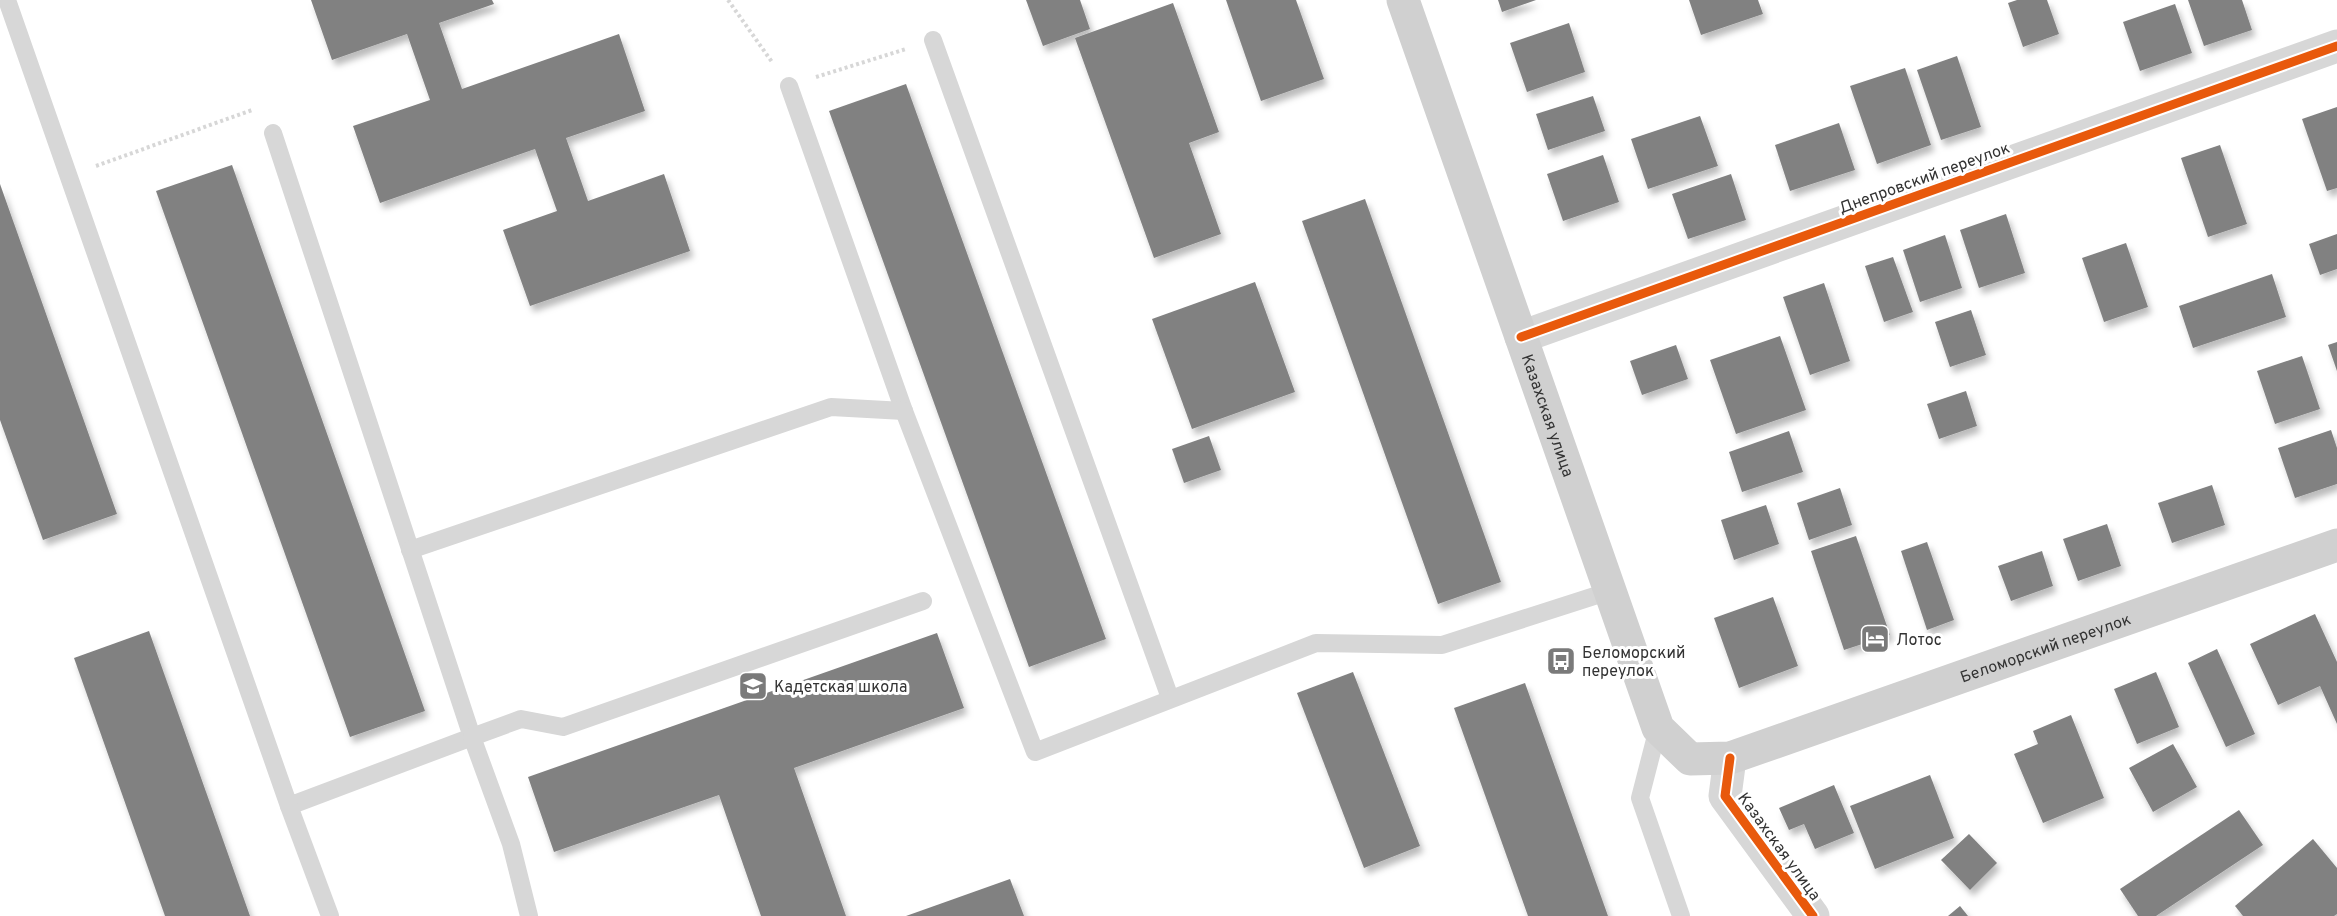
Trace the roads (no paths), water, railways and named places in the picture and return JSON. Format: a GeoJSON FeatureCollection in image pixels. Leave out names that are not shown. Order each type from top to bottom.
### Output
{"type":"FeatureCollection","features":[{"type":"Feature","properties":{"kind":"main road","name":"Казахская улица"},"geometry":{"type":"LineString","coordinates":[[1403,0],[1658,728]]}},
{"type":"Feature","properties":{"kind":"main road","name":"Беломорский переулок"},"geometry":{"type":"LineString","coordinates":[[1658,728],[1690,759],[1730,758],[2337,545]]}},
{"type":"Feature","properties":{"kind":"street","name":"Днепровский переулок"},"geometry":{"type":"LineString","coordinates":[[1521,337],[2337,46]]}},
{"type":"Feature","properties":{"kind":"street","name":"Казахская улица"},"geometry":{"type":"LineString","coordinates":[[1730,758],[1725,796],[1813,916]]}},
{"type":"Feature","properties":{"kind":"lane"},"geometry":{"type":"LineString","coordinates":[[7,0],[289,806],[330,916]]}},
{"type":"Feature","properties":{"kind":"lane"},"geometry":{"type":"LineString","coordinates":[[933,40],[1170,698]]}},
{"type":"Feature","properties":{"kind":"lane"},"geometry":{"type":"LineString","coordinates":[[789,86],[904,411],[1035,752],[1316,643],[1442,645],[1610,591]]}},
{"type":"Feature","properties":{"kind":"lane"},"geometry":{"type":"LineString","coordinates":[[273,133],[472,736],[511,844],[529,916]]}},
{"type":"Feature","properties":{"kind":"lane"},"geometry":{"type":"LineString","coordinates":[[410,550],[831,407],[904,411]]}},
{"type":"Feature","properties":{"kind":"lane"},"geometry":{"type":"LineString","coordinates":[[289,806],[521,719],[563,727],[923,601]]}},
{"type":"Feature","properties":{"kind":"lane"},"geometry":{"type":"LineString","coordinates":[[1658,728],[1640,798],[1681,916]]}},
{"type":"Feature","properties":{"kind":"place","name":"Лотос"},"geometry":{"type":"Point","coordinates":[1875,639]}},
{"type":"Feature","properties":{"kind":"place","name":"Беломорский переулок"},"geometry":{"type":"Point","coordinates":[1561,661]}},
{"type":"Feature","properties":{"kind":"place","name":"Кадетская школа"},"geometry":{"type":"Point","coordinates":[753,686]}}]}
